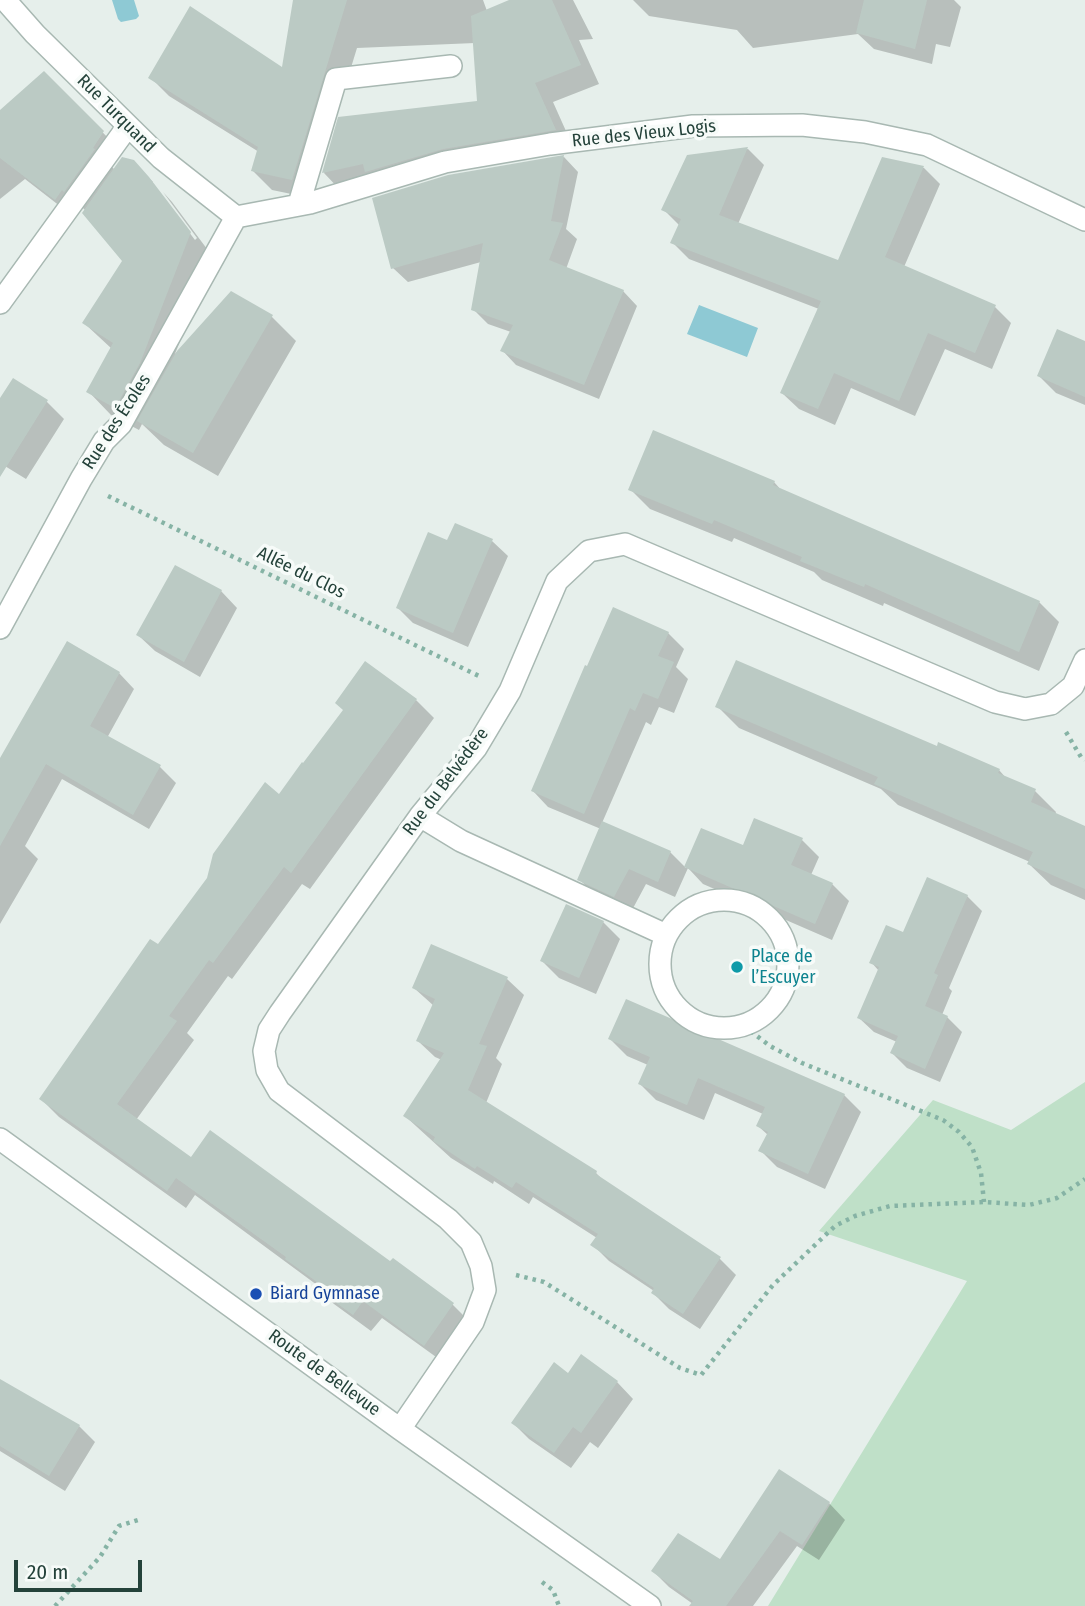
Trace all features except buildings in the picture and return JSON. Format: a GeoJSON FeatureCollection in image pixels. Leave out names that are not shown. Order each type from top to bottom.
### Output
{"type":"FeatureCollection","features":[{"type":"Feature","properties":{"kind":"street","name":"Rue Turquand"},"geometry":{"type":"LineString","coordinates":[[5,0],[34,34],[161,158],[236,218]]}},
{"type":"Feature","properties":{"kind":"street"},"geometry":{"type":"LineString","coordinates":[[299,204],[336,79],[451,66]]}},
{"type":"Feature","properties":{"kind":"street","name":"Rue des Vieux Logis"},"geometry":{"type":"LineString","coordinates":[[236,218],[340,195],[445,162],[550,144],[693,125],[802,125],[865,132],[927,145],[1085,220]]}},
{"type":"Feature","properties":{"kind":"street"},"geometry":{"type":"LineString","coordinates":[[0,303],[128,126]]}},
{"type":"Feature","properties":{"kind":"street","name":"Rue des Écoles"},"geometry":{"type":"LineString","coordinates":[[0,628],[81,479],[104,441],[121,424],[236,218]]}},
{"type":"Feature","properties":{"kind":"street","name":"Rue du Belvédère"},"geometry":{"type":"LineString","coordinates":[[400,1429],[473,1322],[485,1290],[481,1266],[471,1242],[448,1219],[279,1091],[267,1070],[264,1051],[269,1030],[420,816],[476,748],[510,691],[557,581],[589,551],[625,544],[995,702],[1025,709],[1051,704],[1073,686],[1085,660]]}},
{"type":"Feature","properties":{"kind":"street"},"geometry":{"type":"LineString","coordinates":[[420,816],[461,841],[666,935]]}},
{"type":"Feature","properties":{"kind":"street"},"geometry":{"type":"LineString","coordinates":[[721,899],[753,907],[768,916],[785,945],[789,961],[782,994],[772,1008],[759,1019],[744,1026],[727,1029],[694,1022],[680,1013],[665,991],[659,967],[660,950],[666,935],[676,920],[688,910],[704,903],[721,899]]}},
{"type":"Feature","properties":{"kind":"street","name":"Route de Bellevue"},"geometry":{"type":"LineString","coordinates":[[0,1139],[400,1429],[650,1606]]}},
{"type":"Feature","properties":{"kind":"path","name":"Allée du Clos"},"geometry":{"type":"LineString","coordinates":[[81,479],[116,500],[510,691]]}},
{"type":"Feature","properties":{"kind":"path"},"geometry":{"type":"LineString","coordinates":[[744,1026],[770,1046],[802,1063],[943,1120],[959,1132],[972,1147],[981,1173],[984,1202]]}},
{"type":"Feature","properties":{"kind":"path"},"geometry":{"type":"LineString","coordinates":[[481,1266],[544,1282],[680,1368],[701,1375],[773,1285],[835,1226],[855,1216],[890,1206],[984,1202],[1029,1205],[1057,1198],[1085,1179]]}},
{"type":"Feature","properties":{"kind":"path"},"geometry":{"type":"LineString","coordinates":[[55,1606],[100,1557],[118,1526],[141,1519]]}},
{"type":"Feature","properties":{"kind":"path"},"geometry":{"type":"LineString","coordinates":[[542,1582],[553,1590],[559,1606]]}},
{"type":"Feature","properties":{"kind":"green space"},"geometry":{"type":"Polygon","coordinates":[[[1085,1082],[1085,1606],[768,1606],[967,1281],[819,1231],[933,1100],[1011,1130],[1085,1082]]]}},
{"type":"Feature","properties":{"kind":"water"},"geometry":{"type":"Polygon","coordinates":[[[112,0],[134,0],[139,16],[121,22],[112,0]]]}},
{"type":"Feature","properties":{"kind":"water"},"geometry":{"type":"Polygon","coordinates":[[[699,305],[758,328],[747,357],[687,334],[699,305]]]}},
{"type":"Feature","properties":{"kind":"place","name":"Place de l’Escuyer"},"geometry":{"type":"Point","coordinates":[737,967]}},
{"type":"Feature","properties":{"kind":"place","name":"Biard Gymnase"},"geometry":{"type":"Point","coordinates":[256,1294]}}]}
